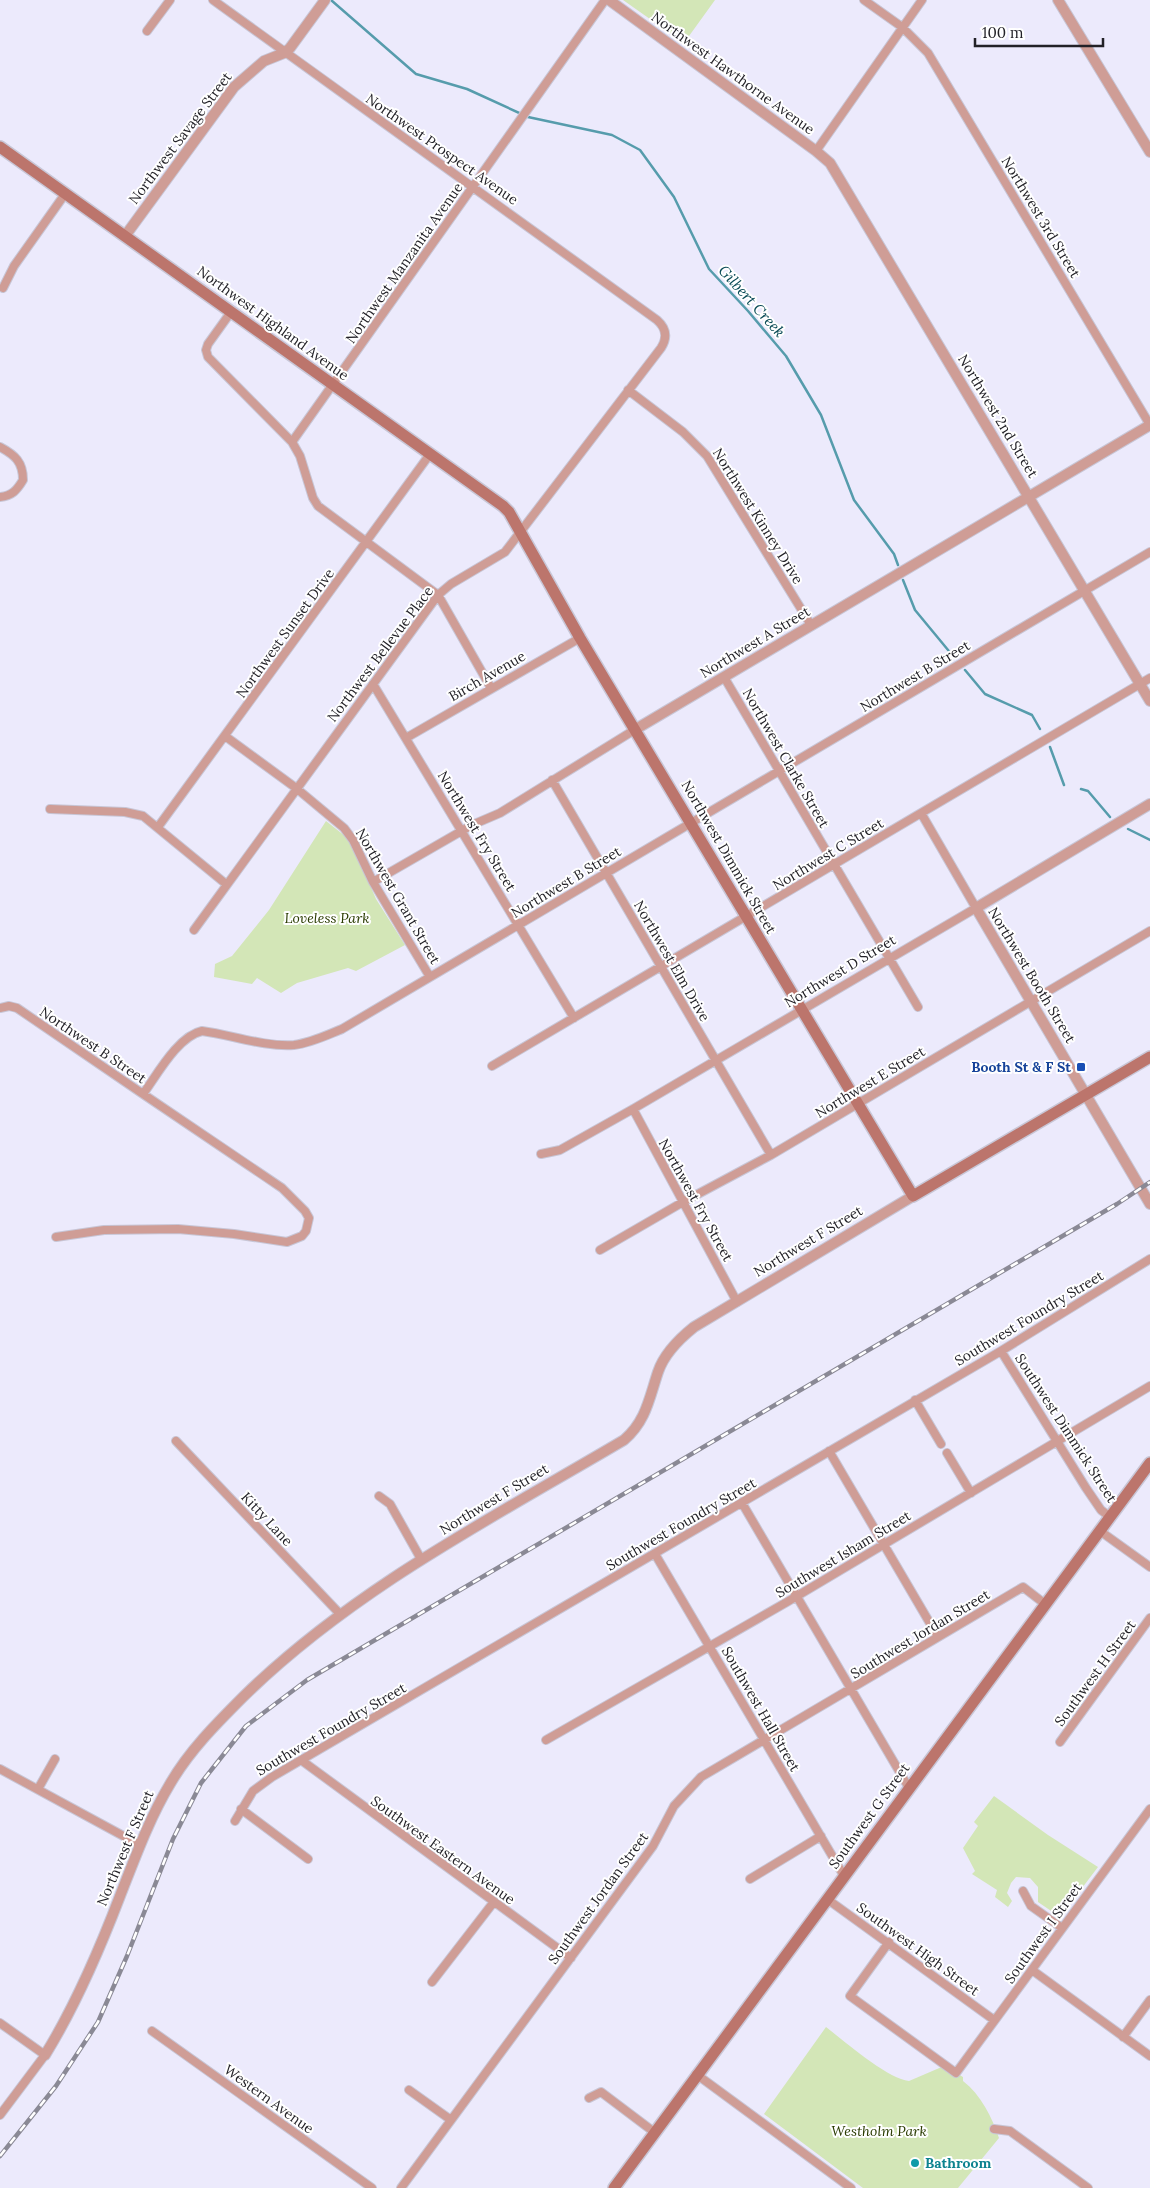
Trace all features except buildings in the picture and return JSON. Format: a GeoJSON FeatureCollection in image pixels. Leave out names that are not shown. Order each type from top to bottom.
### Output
{"type":"FeatureCollection","features":[{"type":"Feature","properties":{"kind":"main road","name":"Northwest Highland Avenue"},"geometry":{"type":"LineString","coordinates":[[0,147],[503,506],[509,512],[520,532]]}},
{"type":"Feature","properties":{"kind":"main road","name":"Northwest Dimmick Street"},"geometry":{"type":"LineString","coordinates":[[520,532],[580,638],[636,728],[801,1010],[913,1196]]}},
{"type":"Feature","properties":{"kind":"main road","name":"Northwest F Street"},"geometry":{"type":"LineString","coordinates":[[913,1196],[1150,1057]]}},
{"type":"Feature","properties":{"kind":"main road","name":"Southwest G Street"},"geometry":{"type":"LineString","coordinates":[[614,2188],[696,2074],[1150,1463]]}},
{"type":"Feature","properties":{"kind":"street"},"geometry":{"type":"LineString","coordinates":[[147,31],[170,0]]}},
{"type":"Feature","properties":{"kind":"street","name":"Northwest Prospect Avenue"},"geometry":{"type":"LineString","coordinates":[[213,0],[656,320]]}},
{"type":"Feature","properties":{"kind":"street","name":"Northwest Savage Street"},"geometry":{"type":"LineString","coordinates":[[124,236],[234,87],[264,61],[284,53],[290,48],[325,0]]}},
{"type":"Feature","properties":{"kind":"street","name":"Northwest Manzanita Avenue"},"geometry":{"type":"LineString","coordinates":[[292,442],[605,0]]}},
{"type":"Feature","properties":{"kind":"street","name":"Northwest Hawthorne Avenue"},"geometry":{"type":"LineString","coordinates":[[609,0],[816,151]]}},
{"type":"Feature","properties":{"kind":"street","name":"Northwest 3rd Street"},"geometry":{"type":"LineString","coordinates":[[864,0],[902,27],[920,43],[931,58],[1150,425]]}},
{"type":"Feature","properties":{"kind":"street"},"geometry":{"type":"LineString","coordinates":[[816,151],[922,0]]}},
{"type":"Feature","properties":{"kind":"street"},"geometry":{"type":"LineString","coordinates":[[1058,0],[1150,152]]}},
{"type":"Feature","properties":{"kind":"street","name":"Northwest 2nd Street"},"geometry":{"type":"LineString","coordinates":[[816,151],[830,163],[1030,496],[1150,701]]}},
{"type":"Feature","properties":{"kind":"street"},"geometry":{"type":"LineString","coordinates":[[3,288],[14,266],[65,194]]}},
{"type":"Feature","properties":{"kind":"street"},"geometry":{"type":"LineString","coordinates":[[231,312],[208,344],[206,354],[292,442],[304,464],[315,502],[438,595],[491,688]]}},
{"type":"Feature","properties":{"kind":"street","name":"Northwest Bellevue Place"},"geometry":{"type":"LineString","coordinates":[[194,930],[438,595],[451,584],[505,552],[666,341],[664,329],[656,320]]}},
{"type":"Feature","properties":{"kind":"street","name":"Northwest Kinney Drive"},"geometry":{"type":"LineString","coordinates":[[628,390],[683,432],[707,456],[811,625]]}},
{"type":"Feature","properties":{"kind":"street","name":"Northwest A Street"},"geometry":{"type":"LineString","coordinates":[[373,882],[462,831],[500,813],[636,728],[1150,425]]}},
{"type":"Feature","properties":{"kind":"street"},"geometry":{"type":"LineString","coordinates":[[0,447],[13,454],[20,462],[24,480],[18,489],[11,494],[0,497]]}},
{"type":"Feature","properties":{"kind":"street","name":"Northwest Sunset Drive"},"geometry":{"type":"LineString","coordinates":[[158,827],[430,454]]}},
{"type":"Feature","properties":{"kind":"street","name":"Northwest B Street"},"geometry":{"type":"LineString","coordinates":[[0,1008],[9,1006],[17,1008],[143,1094],[174,1051],[194,1033],[202,1031],[218,1033],[284,1045],[308,1042],[342,1028],[430,977],[1150,552]]}},
{"type":"Feature","properties":{"kind":"street","name":"Birch Avenue"},"geometry":{"type":"LineString","coordinates":[[406,738],[580,638]]}},
{"type":"Feature","properties":{"kind":"street","name":"Northwest Clarke Street"},"geometry":{"type":"LineString","coordinates":[[724,677],[918,1007]]}},
{"type":"Feature","properties":{"kind":"street","name":"Northwest C Street"},"geometry":{"type":"LineString","coordinates":[[492,1066],[1150,678]]}},
{"type":"Feature","properties":{"kind":"street","name":"Northwest Fry Street"},"geometry":{"type":"LineString","coordinates":[[373,684],[574,1018]]}},
{"type":"Feature","properties":{"kind":"street","name":"Northwest Grant Street"},"geometry":{"type":"LineString","coordinates":[[225,736],[296,788],[344,828],[373,882],[430,977]]}},
{"type":"Feature","properties":{"kind":"street","name":"Northwest Elm Drive"},"geometry":{"type":"LineString","coordinates":[[552,780],[771,1154]]}},
{"type":"Feature","properties":{"kind":"street","name":"Northwest D Street"},"geometry":{"type":"LineString","coordinates":[[541,1154],[560,1150],[632,1110],[1150,804]]}},
{"type":"Feature","properties":{"kind":"street"},"geometry":{"type":"LineString","coordinates":[[50,809],[134,813],[143,816],[226,884]]}},
{"type":"Feature","properties":{"kind":"street","name":"Northwest Booth Street"},"geometry":{"type":"LineString","coordinates":[[921,813],[1149,1203]]}},
{"type":"Feature","properties":{"kind":"street","name":"Northwest E Street"},"geometry":{"type":"LineString","coordinates":[[600,1250],[771,1154],[1150,931]]}},
{"type":"Feature","properties":{"kind":"street"},"geometry":{"type":"LineString","coordinates":[[56,1237],[104,1230],[178,1229],[234,1234],[287,1242],[302,1236],[306,1231],[309,1218],[306,1210],[282,1188],[143,1094]]}},
{"type":"Feature","properties":{"kind":"street","name":"Northwest Fry Street"},"geometry":{"type":"LineString","coordinates":[[632,1110],[738,1302]]}},
{"type":"Feature","properties":{"kind":"street","name":"Northwest F Street"},"geometry":{"type":"LineString","coordinates":[[0,2115],[45,2054],[72,2009],[93,1965],[140,1846],[169,1786],[179,1769],[205,1736],[274,1668],[340,1614],[422,1559],[624,1440],[633,1432],[645,1414],[658,1371],[675,1344],[694,1327],[913,1196]]}},
{"type":"Feature","properties":{"kind":"street","name":"Southwest Foundry Street"},"geometry":{"type":"LineString","coordinates":[[235,1821],[247,1798],[260,1785],[1001,1351],[1150,1259]]}},
{"type":"Feature","properties":{"kind":"street","name":"Southwest Dimmick Street"},"geometry":{"type":"LineString","coordinates":[[1001,1351],[1101,1510],[1110,1517]]}},
{"type":"Feature","properties":{"kind":"street","name":"Southwest Isham Street"},"geometry":{"type":"LineString","coordinates":[[546,1740],[710,1646],[1150,1386]]}},
{"type":"Feature","properties":{"kind":"street"},"geometry":{"type":"LineString","coordinates":[[915,1400],[941,1444]]}},
{"type":"Feature","properties":{"kind":"street","name":"Kitty Lane"},"geometry":{"type":"LineString","coordinates":[[176,1441],[340,1614]]}},
{"type":"Feature","properties":{"kind":"street"},"geometry":{"type":"LineString","coordinates":[[829,1451],[882,1545],[938,1638]]}},
{"type":"Feature","properties":{"kind":"street"},"geometry":{"type":"LineString","coordinates":[[946,1453],[971,1493]]}},
{"type":"Feature","properties":{"kind":"street"},"geometry":{"type":"LineString","coordinates":[[379,1496],[390,1504],[422,1559]]}},
{"type":"Feature","properties":{"kind":"street"},"geometry":{"type":"LineString","coordinates":[[742,1503],[909,1788]]}},
{"type":"Feature","properties":{"kind":"street"},"geometry":{"type":"LineString","coordinates":[[1100,1531],[1150,1567]]}},
{"type":"Feature","properties":{"kind":"street","name":"Southwest Hall Street"},"geometry":{"type":"LineString","coordinates":[[655,1554],[844,1876]]}},
{"type":"Feature","properties":{"kind":"street","name":"Southwest Jordan Street"},"geometry":{"type":"LineString","coordinates":[[401,2188],[653,1846],[674,1806],[701,1778],[1023,1587],[1045,1604]]}},
{"type":"Feature","properties":{"kind":"street","name":"Southwest H Street"},"geometry":{"type":"LineString","coordinates":[[1060,1742],[1150,1618]]}},
{"type":"Feature","properties":{"kind":"street"},"geometry":{"type":"LineString","coordinates":[[38,1789],[55,1759]]}},
{"type":"Feature","properties":{"kind":"street","name":"Southwest Eastern Avenue"},"geometry":{"type":"LineString","coordinates":[[301,1760],[493,1903],[571,1958]]}},
{"type":"Feature","properties":{"kind":"street"},"geometry":{"type":"LineString","coordinates":[[0,1769],[140,1846]]}},
{"type":"Feature","properties":{"kind":"street"},"geometry":{"type":"LineString","coordinates":[[241,1809],[308,1859]]}},
{"type":"Feature","properties":{"kind":"street","name":"Southwest I Street"},"geometry":{"type":"LineString","coordinates":[[889,1942],[850,1996],[956,2073],[1150,1809]]}},
{"type":"Feature","properties":{"kind":"street"},"geometry":{"type":"LineString","coordinates":[[750,1879],[821,1836]]}},
{"type":"Feature","properties":{"kind":"street"},"geometry":{"type":"LineString","coordinates":[[1023,1890],[1031,1906],[1062,1928]]}},
{"type":"Feature","properties":{"kind":"street","name":"Southwest High Street"},"geometry":{"type":"LineString","coordinates":[[827,1899],[889,1942],[994,2020]]}},
{"type":"Feature","properties":{"kind":"street"},"geometry":{"type":"LineString","coordinates":[[432,1982],[493,1903]]}},
{"type":"Feature","properties":{"kind":"street"},"geometry":{"type":"LineString","coordinates":[[1032,1970],[1150,2056]]}},
{"type":"Feature","properties":{"kind":"street"},"geometry":{"type":"LineString","coordinates":[[1123,2037],[1150,2000]]}},
{"type":"Feature","properties":{"kind":"street"},"geometry":{"type":"LineString","coordinates":[[0,2023],[45,2054]]}},
{"type":"Feature","properties":{"kind":"street","name":"Western Avenue"},"geometry":{"type":"LineString","coordinates":[[152,2031],[372,2188]]}},
{"type":"Feature","properties":{"kind":"street"},"geometry":{"type":"LineString","coordinates":[[696,2074],[851,2188]]}},
{"type":"Feature","properties":{"kind":"street"},"geometry":{"type":"LineString","coordinates":[[409,2090],[451,2120]]}},
{"type":"Feature","properties":{"kind":"street"},"geometry":{"type":"LineString","coordinates":[[590,2098],[601,2092],[654,2132]]}},
{"type":"Feature","properties":{"kind":"street"},"geometry":{"type":"LineString","coordinates":[[994,2129],[1010,2131],[1088,2188]]}},
{"type":"Feature","properties":{"kind":"green space"},"geometry":{"type":"Polygon","coordinates":[[[623,0],[715,0],[684,43],[623,0]]]}},
{"type":"Feature","properties":{"kind":"green space","name":"Loveless Park"},"geometry":{"type":"Polygon","coordinates":[[[326,821],[345,836],[355,851],[376,899],[405,945],[356,971],[348,968],[297,983],[281,993],[257,978],[252,984],[214,977],[215,964],[232,956],[269,910],[326,821]]]}},
{"type":"Feature","properties":{"kind":"green space"},"geometry":{"type":"Polygon","coordinates":[[[994,1796],[1048,1835],[1098,1867],[1060,1917],[1038,1902],[1038,1887],[1030,1878],[1016,1877],[1011,1883],[1007,1893],[1012,1901],[1008,1907],[995,1897],[997,1890],[972,1874],[975,1871],[963,1848],[978,1826],[974,1822],[994,1796]]]}},
{"type":"Feature","properties":{"kind":"green space","name":"Westholm Park"},"geometry":{"type":"Polygon","coordinates":[[[826,2027],[878,2067],[900,2079],[909,2081],[944,2066],[963,2077],[963,2081],[985,2107],[999,2138],[958,2188],[863,2188],[764,2114],[826,2027]]]}},
{"type":"Feature","properties":{"kind":"waterway","name":"Gilbert Creek"},"geometry":{"type":"LineString","coordinates":[[331,0],[416,74],[467,89],[528,117],[612,135],[640,150],[674,197],[709,269],[786,356],[821,415],[854,500],[894,554],[898,565]]}},
{"type":"Feature","properties":{"kind":"waterway","name":"Gilbert Creek"},"geometry":{"type":"LineString","coordinates":[[903,580],[915,610],[953,656]]}},
{"type":"Feature","properties":{"kind":"waterway","name":"Gilbert Creek"},"geometry":{"type":"LineString","coordinates":[[965,670],[985,694],[1032,715],[1040,729]]}},
{"type":"Feature","properties":{"kind":"waterway","name":"Gilbert Creek"},"geometry":{"type":"LineString","coordinates":[[1050,747],[1064,785]]}},
{"type":"Feature","properties":{"kind":"waterway","name":"Gilbert Creek"},"geometry":{"type":"LineString","coordinates":[[1081,789],[1088,791],[1110,817]]}},
{"type":"Feature","properties":{"kind":"waterway","name":"Gilbert Creek"},"geometry":{"type":"LineString","coordinates":[[1128,829],[1150,840]]}},
{"type":"Feature","properties":{"kind":"railway"},"geometry":{"type":"LineString","coordinates":[[0,2156],[56,2086],[98,2022],[127,1956],[173,1839],[201,1783],[246,1726],[307,1680],[1117,1204],[1150,1182]]}},
{"type":"Feature","properties":{"kind":"place","name":"Booth St & F St"},"geometry":{"type":"Point","coordinates":[1081,1067]}},
{"type":"Feature","properties":{"kind":"place","name":"Bathroom"},"geometry":{"type":"Point","coordinates":[915,2163]}}]}
